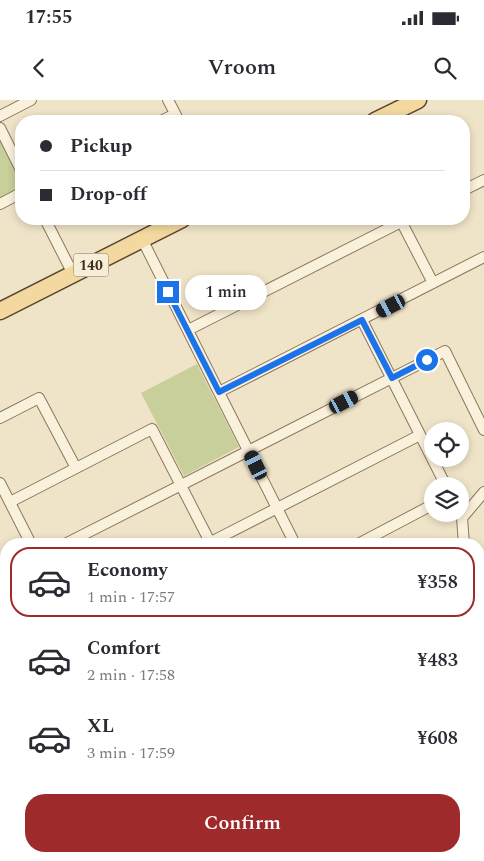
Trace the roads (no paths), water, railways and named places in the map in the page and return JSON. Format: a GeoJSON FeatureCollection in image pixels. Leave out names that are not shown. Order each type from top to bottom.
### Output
{"type":"FeatureCollection","features":[{"type":"Feature","properties":{"kind":"main road"},"geometry":{"type":"LineString","coordinates":[[387,115],[418,100]]}},
{"type":"Feature","properties":{"kind":"main road","name":"140"},"geometry":{"type":"LineString","coordinates":[[0,311],[170,225]]}},
{"type":"Feature","properties":{"kind":"street"},"geometry":{"type":"LineString","coordinates":[[0,116],[15,104],[31,100]]}},
{"type":"Feature","properties":{"kind":"street"},"geometry":{"type":"LineString","coordinates":[[168,100],[176,115]]}},
{"type":"Feature","properties":{"kind":"street"},"geometry":{"type":"LineString","coordinates":[[0,128],[15,158]]}},
{"type":"Feature","properties":{"kind":"street"},"geometry":{"type":"LineString","coordinates":[[470,187],[484,180]]}},
{"type":"Feature","properties":{"kind":"street"},"geometry":{"type":"LineString","coordinates":[[0,204],[15,196]]}},
{"type":"Feature","properties":{"kind":"street"},"geometry":{"type":"LineString","coordinates":[[49,225],[73,274]]}},
{"type":"Feature","properties":{"kind":"street"},"geometry":{"type":"LineString","coordinates":[[188,330],[392,225]]}},
{"type":"Feature","properties":{"kind":"street"},"geometry":{"type":"LineString","coordinates":[[405,225],[434,283]]}},
{"type":"Feature","properties":{"kind":"street"},"geometry":{"type":"LineString","coordinates":[[142,239],[292,538]]}},
{"type":"Feature","properties":{"kind":"street"},"geometry":{"type":"LineString","coordinates":[[219,392],[484,257]]}},
{"type":"Feature","properties":{"kind":"street"},"geometry":{"type":"LineString","coordinates":[[362,320],[441,477]]}},
{"type":"Feature","properties":{"kind":"street"},"geometry":{"type":"LineString","coordinates":[[77,538],[445,351],[484,430]]}},
{"type":"Feature","properties":{"kind":"street"},"geometry":{"type":"LineString","coordinates":[[0,418],[39,398],[76,468]]}},
{"type":"Feature","properties":{"kind":"street"},"geometry":{"type":"LineString","coordinates":[[10,502],[152,429],[208,538]]}},
{"type":"Feature","properties":{"kind":"street"},"geometry":{"type":"LineString","coordinates":[[220,538],[420,435]]}},
{"type":"Feature","properties":{"kind":"street"},"geometry":{"type":"LineString","coordinates":[[0,483],[28,538]]}},
{"type":"Feature","properties":{"kind":"street"},"geometry":{"type":"LineString","coordinates":[[469,508],[484,492]]}},
{"type":"Feature","properties":{"kind":"street"},"geometry":{"type":"LineString","coordinates":[[370,538],[424,510]]}},
{"type":"Feature","properties":{"kind":"street"},"geometry":{"type":"LineString","coordinates":[[462,522],[463,538]]}}]}
